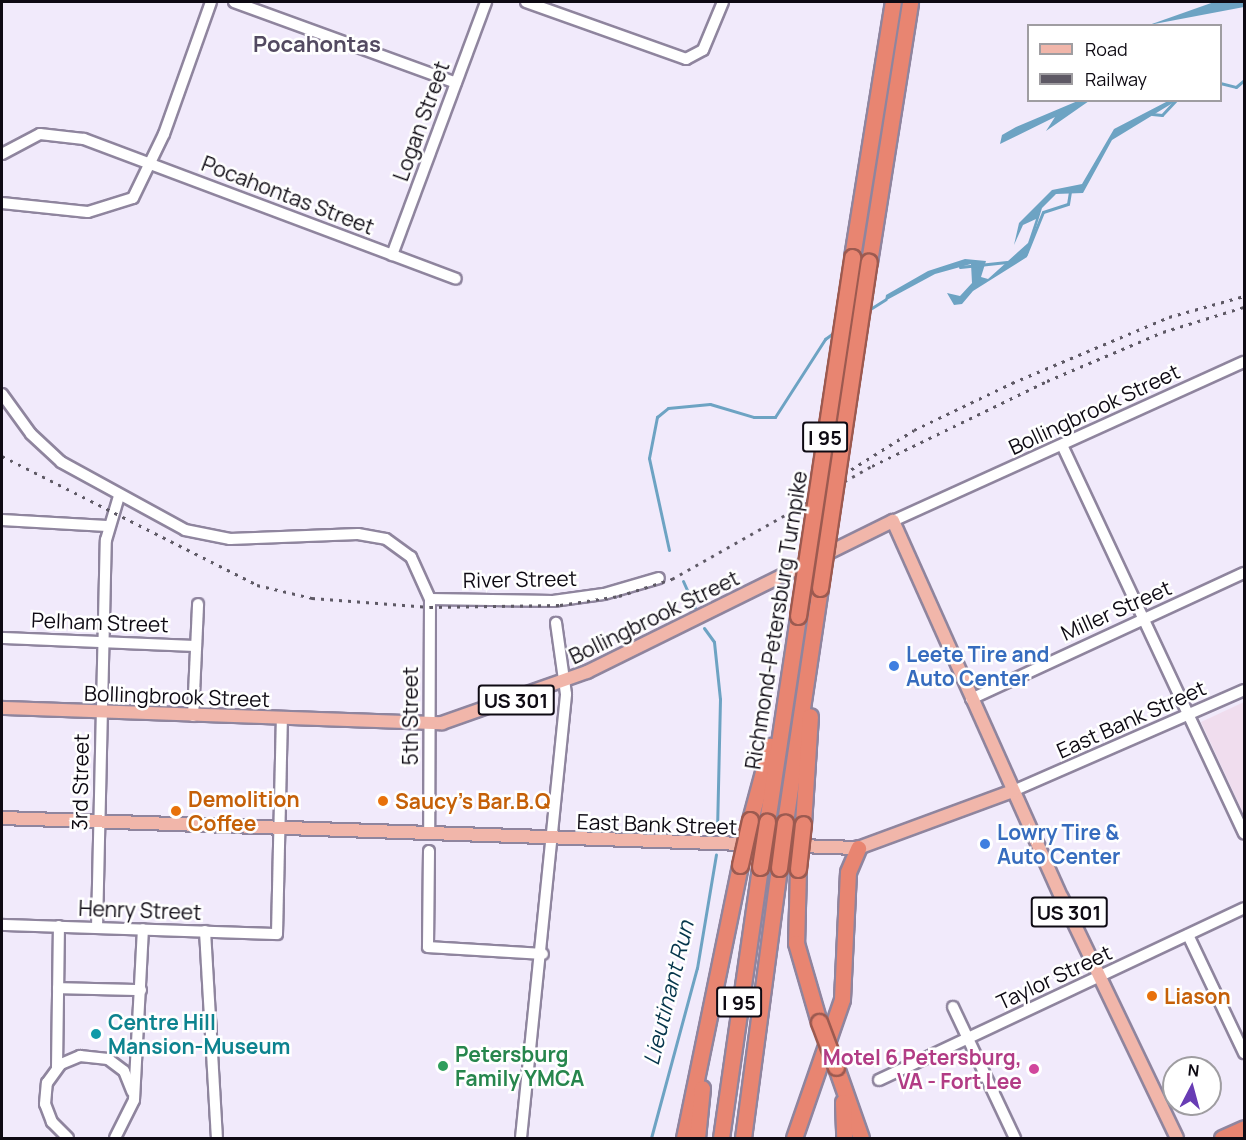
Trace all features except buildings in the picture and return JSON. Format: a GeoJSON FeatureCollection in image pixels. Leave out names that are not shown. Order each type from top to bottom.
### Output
{"type":"FeatureCollection","features":[{"type":"Feature","properties":{"kind":"highway","name":"Richmond-Petersburg Turnpike"},"geometry":{"type":"LineString","coordinates":[[720,1138],[852,257],[893,2]]}},
{"type":"Feature","properties":{"kind":"highway","name":"Richmond-Petersburg Turnpike"},"geometry":{"type":"LineString","coordinates":[[743,1138],[778,868],[910,2]]}},
{"type":"Feature","properties":{"kind":"highway"},"geometry":{"type":"LineString","coordinates":[[816,618],[795,943],[819,1022],[861,1138]]}},
{"type":"Feature","properties":{"kind":"highway"},"geometry":{"type":"LineString","coordinates":[[684,1138],[714,984],[750,820],[789,673]]}},
{"type":"Feature","properties":{"kind":"highway"},"geometry":{"type":"LineString","coordinates":[[794,1138],[842,999],[848,872],[858,848]]}},
{"type":"Feature","properties":{"kind":"highway"},"geometry":{"type":"LineString","coordinates":[[697,1138],[714,984]]}},
{"type":"Feature","properties":{"kind":"highway"},"geometry":{"type":"LineString","coordinates":[[836,1067],[844,1138]]}},
{"type":"Feature","properties":{"kind":"highway"},"geometry":{"type":"LineString","coordinates":[[1222,1138],[1245,1128]]}},
{"type":"Feature","properties":{"kind":"main road","name":"Bollingbrook Street"},"geometry":{"type":"LineString","coordinates":[[2,708],[430,724],[565,681],[893,521]]}},
{"type":"Feature","properties":{"kind":"main road","name":"US 301"},"geometry":{"type":"LineString","coordinates":[[893,521],[1013,791],[1177,1138]]}},
{"type":"Feature","properties":{"kind":"main road","name":"East Bank Street"},"geometry":{"type":"LineString","coordinates":[[2,818],[858,848],[1013,791]]}},
{"type":"Feature","properties":{"kind":"street"},"geometry":{"type":"LineString","coordinates":[[2,203],[88,212],[133,198],[152,164],[211,2]]}},
{"type":"Feature","properties":{"kind":"street"},"geometry":{"type":"LineString","coordinates":[[234,2],[456,83]]}},
{"type":"Feature","properties":{"kind":"street","name":"Logan Street"},"geometry":{"type":"LineString","coordinates":[[392,255],[486,2]]}},
{"type":"Feature","properties":{"kind":"street"},"geometry":{"type":"LineString","coordinates":[[526,2],[686,59],[697,57],[723,2]]}},
{"type":"Feature","properties":{"kind":"street","name":"Pocahontas Street"},"geometry":{"type":"LineString","coordinates":[[2,154],[28,137],[52,134],[107,148],[456,279]]}},
{"type":"Feature","properties":{"kind":"street","name":"Bollingbrook Street"},"geometry":{"type":"LineString","coordinates":[[893,521],[1245,362]]}},
{"type":"Feature","properties":{"kind":"street"},"geometry":{"type":"LineString","coordinates":[[2,394],[49,452],[119,496],[200,535],[230,539],[358,534],[386,539],[407,554],[424,576],[430,599]]}},
{"type":"Feature","properties":{"kind":"street"},"geometry":{"type":"LineString","coordinates":[[1062,445],[1245,834]]}},
{"type":"Feature","properties":{"kind":"street","name":"3rd Street"},"geometry":{"type":"LineString","coordinates":[[97,928],[107,526],[119,496]]}},
{"type":"Feature","properties":{"kind":"street"},"geometry":{"type":"LineString","coordinates":[[2,520],[107,526]]}},
{"type":"Feature","properties":{"kind":"street","name":"Miller Street"},"geometry":{"type":"LineString","coordinates":[[971,699],[1245,573]]}},
{"type":"Feature","properties":{"kind":"street","name":"River Street"},"geometry":{"type":"LineString","coordinates":[[430,599],[553,601],[604,594],[659,578]]}},
{"type":"Feature","properties":{"kind":"street","name":"5th Street"},"geometry":{"type":"LineString","coordinates":[[429,833],[430,599]]}},
{"type":"Feature","properties":{"kind":"street"},"geometry":{"type":"LineString","coordinates":[[193,716],[198,604]]}},
{"type":"Feature","properties":{"kind":"street"},"geometry":{"type":"LineString","coordinates":[[521,1138],[555,838],[565,681],[556,623]]}},
{"type":"Feature","properties":{"kind":"street","name":"Pelham Street"},"geometry":{"type":"LineString","coordinates":[[2,638],[196,646]]}},
{"type":"Feature","properties":{"kind":"street","name":"East Bank Street"},"geometry":{"type":"LineString","coordinates":[[1013,791],[1245,690]]}},
{"type":"Feature","properties":{"kind":"street"},"geometry":{"type":"LineString","coordinates":[[279,829],[282,719]]}},
{"type":"Feature","properties":{"kind":"street","name":"Henry Street"},"geometry":{"type":"LineString","coordinates":[[2,926],[277,934],[279,829]]}},
{"type":"Feature","properties":{"kind":"street"},"geometry":{"type":"LineString","coordinates":[[429,850],[428,947],[543,954]]}},
{"type":"Feature","properties":{"kind":"street","name":"Taylor Street"},"geometry":{"type":"LineString","coordinates":[[879,1080],[1245,908]]}},
{"type":"Feature","properties":{"kind":"street"},"geometry":{"type":"LineString","coordinates":[[59,927],[57,1067],[47,1083],[45,1104],[51,1122],[68,1138]]}},
{"type":"Feature","properties":{"kind":"street"},"geometry":{"type":"LineString","coordinates":[[115,1138],[134,1100],[143,929]]}},
{"type":"Feature","properties":{"kind":"street"},"geometry":{"type":"LineString","coordinates":[[205,931],[216,1138]]}},
{"type":"Feature","properties":{"kind":"street"},"geometry":{"type":"LineString","coordinates":[[1188,935],[1245,1053]]}},
{"type":"Feature","properties":{"kind":"street"},"geometry":{"type":"LineString","coordinates":[[58,988],[141,990]]}},
{"type":"Feature","properties":{"kind":"street"},"geometry":{"type":"LineString","coordinates":[[953,1007],[1015,1138]]}},
{"type":"Feature","properties":{"kind":"street"},"geometry":{"type":"LineString","coordinates":[[57,1067],[80,1056],[108,1059],[129,1079],[134,1100]]}},
{"type":"Feature","properties":{"kind":"shaded area"},"geometry":{"type":"Polygon","coordinates":[[[1244,702],[1244,815],[1201,722],[1244,702]]]}},
{"type":"Feature","properties":{"kind":"water"},"geometry":{"type":"Polygon","coordinates":[[[1214,2],[1244,2],[1244,7],[1152,24],[1214,2]]]}},
{"type":"Feature","properties":{"kind":"water"},"geometry":{"type":"Polygon","coordinates":[[[1075,102],[1088,102],[1046,131],[1055,117],[1000,144],[1002,135],[1075,102]]]}},
{"type":"Feature","properties":{"kind":"water"},"geometry":{"type":"Polygon","coordinates":[[[1166,102],[1174,102],[1112,140],[1083,193],[1056,194],[1042,208],[1027,257],[973,291],[962,304],[954,305],[947,293],[960,296],[972,283],[971,264],[935,274],[885,301],[886,295],[928,271],[965,259],[986,261],[981,277],[988,279],[1028,243],[1036,219],[1023,225],[1014,245],[1019,223],[1052,190],[1082,184],[1114,129],[1166,102]]]}},
{"type":"Feature","properties":{"kind":"waterway","name":"Lieutinant Run"},"geometry":{"type":"LineString","coordinates":[[1222,84],[1236,87],[1244,80]]}},
{"type":"Feature","properties":{"kind":"waterway","name":"Lieutinant Run"},"geometry":{"type":"LineString","coordinates":[[1152,114],[1162,115],[1174,102]]}},
{"type":"Feature","properties":{"kind":"waterway","name":"Lieutinant Run"},"geometry":{"type":"LineString","coordinates":[[1026,254],[1043,212],[1068,204],[1070,191]]}},
{"type":"Feature","properties":{"kind":"waterway","name":"Lieutinant Run"},"geometry":{"type":"LineString","coordinates":[[960,267],[1007,262]]}},
{"type":"Feature","properties":{"kind":"waterway","name":"Lieutinant Run"},"geometry":{"type":"LineString","coordinates":[[867,311],[886,299]]}},
{"type":"Feature","properties":{"kind":"waterway","name":"Lieutinant Run"},"geometry":{"type":"LineString","coordinates":[[669,550],[649,458],[657,417],[668,408],[710,404],[754,417],[775,417],[825,339],[836,331]]}},
{"type":"Feature","properties":{"kind":"waterway","name":"Lieutinant Run"},"geometry":{"type":"LineString","coordinates":[[683,581],[696,610]]}},
{"type":"Feature","properties":{"kind":"waterway","name":"Lieutinant Run"},"geometry":{"type":"LineString","coordinates":[[704,628],[714,642],[720,699],[717,828]]}},
{"type":"Feature","properties":{"kind":"waterway","name":"Lieutinant Run"},"geometry":{"type":"LineString","coordinates":[[651,1138],[697,968],[716,855]]}},
{"type":"Feature","properties":{"kind":"railway"},"geometry":{"type":"LineString","coordinates":[[836,479],[914,430],[1012,383],[1169,317],[1244,296]]}},
{"type":"Feature","properties":{"kind":"railway"},"geometry":{"type":"LineString","coordinates":[[2,456],[257,585],[312,598],[430,607],[560,605],[619,596],[672,579],[872,466],[1047,381],[1163,332],[1244,307]]}},
{"type":"Feature","properties":{"kind":"place","name":"Leete Tire and Auto Center"},"geometry":{"type":"Point","coordinates":[894,666]}},
{"type":"Feature","properties":{"kind":"place","name":"Saucy's Bar.B.Q"},"geometry":{"type":"Point","coordinates":[383,801]}},
{"type":"Feature","properties":{"kind":"place","name":"Demolition Coffee"},"geometry":{"type":"Point","coordinates":[176,811]}},
{"type":"Feature","properties":{"kind":"place","name":"Lowry Tire & Auto Center"},"geometry":{"type":"Point","coordinates":[985,844]}},
{"type":"Feature","properties":{"kind":"place","name":"Liason"},"geometry":{"type":"Point","coordinates":[1152,996]}},
{"type":"Feature","properties":{"kind":"place","name":"Centre Hill Mansion-Museum"},"geometry":{"type":"Point","coordinates":[96,1034]}},
{"type":"Feature","properties":{"kind":"place","name":"Petersburg Family YMCA"},"geometry":{"type":"Point","coordinates":[443,1066]}},
{"type":"Feature","properties":{"kind":"place","name":"Motel 6 Petersburg, VA - Fort Lee"},"geometry":{"type":"Point","coordinates":[1034,1069]}},
{"type":"Feature","properties":{"kind":"district","name":"Pocahontas"},"geometry":{"type":"Point","coordinates":[317,45]}}]}
